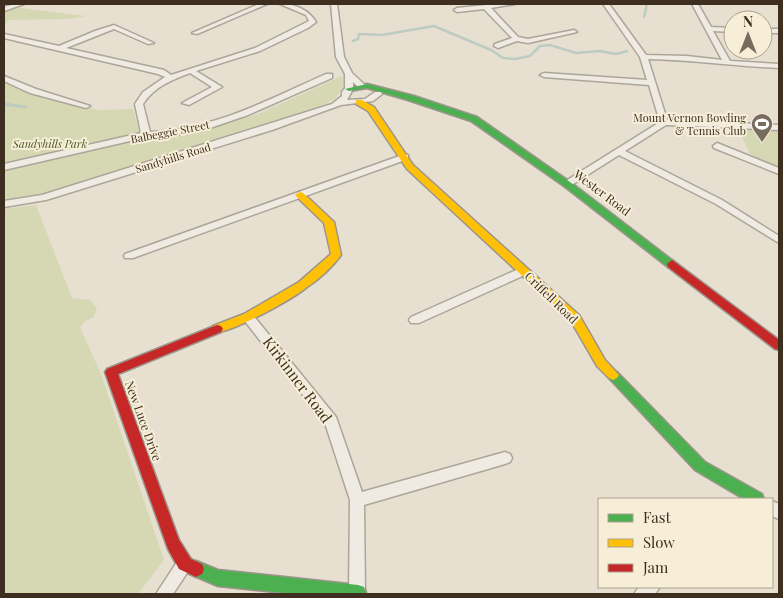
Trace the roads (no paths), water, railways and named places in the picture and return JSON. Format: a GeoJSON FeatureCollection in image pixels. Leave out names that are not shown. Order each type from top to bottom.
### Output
{"type":"FeatureCollection","features":[{"type":"Feature","properties":{"kind":"street"},"geometry":{"type":"LineString","coordinates":[[4,9],[22,4]]}},
{"type":"Feature","properties":{"kind":"street"},"geometry":{"type":"LineString","coordinates":[[195,33],[264,4]]}},
{"type":"Feature","properties":{"kind":"street"},"geometry":{"type":"LineString","coordinates":[[146,135],[138,107],[140,101],[149,90],[170,77],[256,49],[313,22],[308,14],[282,4]]}},
{"type":"Feature","properties":{"kind":"street","name":"Sandyhills Road"},"geometry":{"type":"LineString","coordinates":[[334,4],[340,57],[349,74],[374,98]]}},
{"type":"Feature","properties":{"kind":"street"},"geometry":{"type":"LineString","coordinates":[[457,10],[512,4]]}},
{"type":"Feature","properties":{"kind":"street"},"geometry":{"type":"LineString","coordinates":[[606,4],[644,57],[664,123]]}},
{"type":"Feature","properties":{"kind":"street"},"geometry":{"type":"LineString","coordinates":[[695,4],[727,63]]}},
{"type":"Feature","properties":{"kind":"street"},"geometry":{"type":"LineString","coordinates":[[487,8],[516,39]]}},
{"type":"Feature","properties":{"kind":"street"},"geometry":{"type":"LineString","coordinates":[[61,48],[97,32],[114,27],[150,42]]}},
{"type":"Feature","properties":{"kind":"street"},"geometry":{"type":"LineString","coordinates":[[708,29],[723,30]]}},
{"type":"Feature","properties":{"kind":"street"},"geometry":{"type":"LineString","coordinates":[[498,46],[516,39],[528,41],[574,32]]}},
{"type":"Feature","properties":{"kind":"street"},"geometry":{"type":"LineString","coordinates":[[4,36],[161,72],[170,77]]}},
{"type":"Feature","properties":{"kind":"street"},"geometry":{"type":"LineString","coordinates":[[644,57],[687,58],[727,63],[779,66]]}},
{"type":"Feature","properties":{"kind":"street"},"geometry":{"type":"LineString","coordinates":[[186,103],[218,87],[201,78],[192,70]]}},
{"type":"Feature","properties":{"kind":"street","name":"Sandyhills Road"},"geometry":{"type":"LineString","coordinates":[[349,74],[350,98]]}},
{"type":"Feature","properties":{"kind":"street"},"geometry":{"type":"LineString","coordinates":[[544,75],[652,83]]}},
{"type":"Feature","properties":{"kind":"street","name":"Balbeggie Street"},"geometry":{"type":"LineString","coordinates":[[4,167],[146,135],[164,135],[210,125],[245,113],[330,76]]}},
{"type":"Feature","properties":{"kind":"street"},"geometry":{"type":"LineString","coordinates":[[4,78],[33,91],[86,106]]}},
{"type":"Feature","properties":{"kind":"street","name":"Sandyhills Road"},"geometry":{"type":"LineString","coordinates":[[4,204],[43,198],[269,128],[350,98],[362,86]]}},
{"type":"Feature","properties":{"kind":"street","name":"Wester Road"},"geometry":{"type":"LineString","coordinates":[[374,98],[392,93],[474,119],[567,184],[779,346]]}},
{"type":"Feature","properties":{"kind":"street","name":"Criffell Road"},"geometry":{"type":"LineString","coordinates":[[350,98],[374,98],[410,167],[575,318],[601,363],[700,466],[754,498]]}},
{"type":"Feature","properties":{"kind":"street"},"geometry":{"type":"LineString","coordinates":[[567,184],[664,123],[676,122],[779,128]]}},
{"type":"Feature","properties":{"kind":"street"},"geometry":{"type":"LineString","coordinates":[[717,146],[779,171]]}},
{"type":"Feature","properties":{"kind":"street"},"geometry":{"type":"LineString","coordinates":[[617,151],[718,202],[779,240]]}},
{"type":"Feature","properties":{"kind":"street"},"geometry":{"type":"LineString","coordinates":[[128,256],[405,157]]}},
{"type":"Feature","properties":{"kind":"street","name":"New Luce Drive"},"geometry":{"type":"LineString","coordinates":[[185,564],[173,544],[111,372],[248,317],[303,284],[336,255],[329,222],[300,195]]}},
{"type":"Feature","properties":{"kind":"street"},"geometry":{"type":"LineString","coordinates":[[415,320],[523,271]]}},
{"type":"Feature","properties":{"kind":"street","name":"Kirkinner Road"},"geometry":{"type":"LineString","coordinates":[[248,317],[331,421],[357,500],[357,594]]}},
{"type":"Feature","properties":{"kind":"street"},"geometry":{"type":"LineString","coordinates":[[357,500],[505,458]]}},
{"type":"Feature","properties":{"kind":"street"},"geometry":{"type":"LineString","coordinates":[[164,594],[185,564],[218,578],[357,594]]}},
{"type":"Feature","properties":{"kind":"waterway"},"geometry":{"type":"LineString","coordinates":[[644,17],[647,4]]}},
{"type":"Feature","properties":{"kind":"waterway"},"geometry":{"type":"LineString","coordinates":[[353,41],[358,39],[359,34],[382,35],[434,26],[491,50],[503,58],[515,59],[530,56],[540,46],[550,45],[576,53],[600,51],[616,54],[627,51]]}},
{"type":"Feature","properties":{"kind":"waterway"},"geometry":{"type":"LineString","coordinates":[[4,104],[25,107]]}},
{"type":"Feature","properties":{"kind":"place","name":"Mount Vernon Bowling & Tennis Club"},"geometry":{"type":"Point","coordinates":[762,143]}},
{"type":"Feature","properties":{"kind":"park label","name":"Sandyhills Park"},"geometry":{"type":"Point","coordinates":[50,144]}}]}
